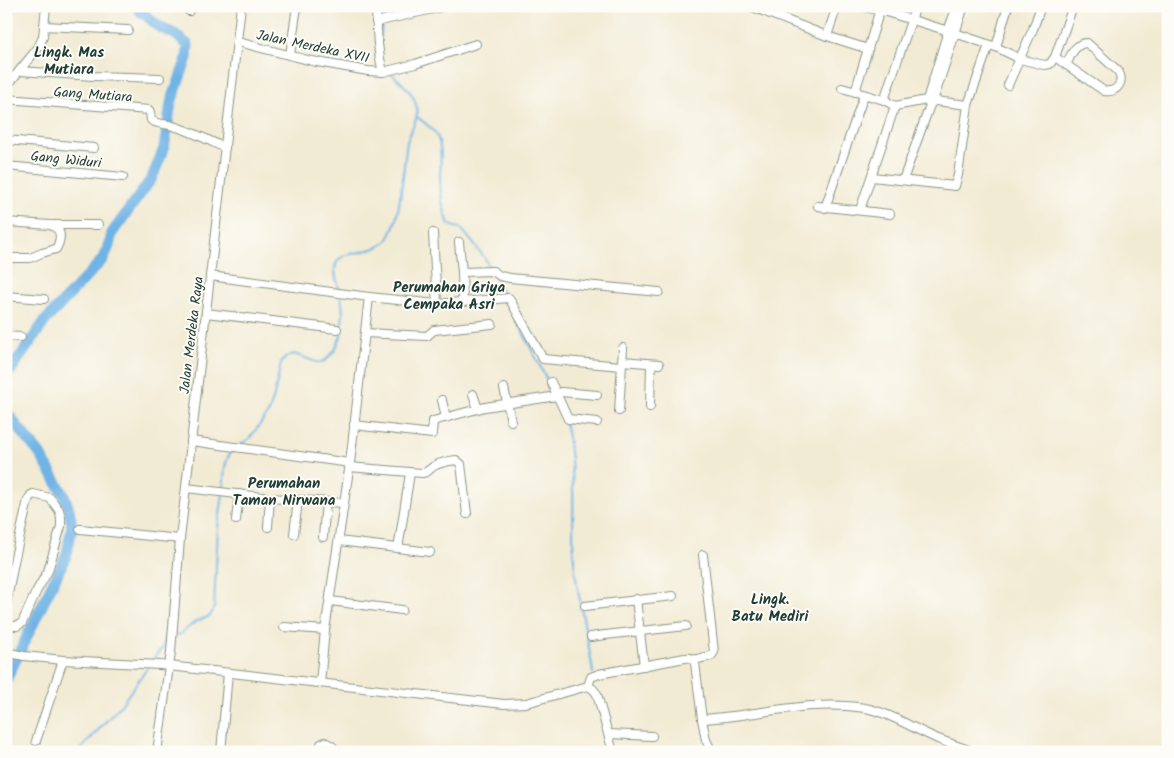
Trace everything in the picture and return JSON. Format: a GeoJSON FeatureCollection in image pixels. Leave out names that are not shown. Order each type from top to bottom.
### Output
{"type":"FeatureCollection","features":[{"type":"Feature","properties":{"kind":"street"},"geometry":{"type":"LineString","coordinates":[[6,87],[38,48],[43,37],[46,6]]}},
{"type":"Feature","properties":{"kind":"street","name":"Jalan Merdeka Raya"},"geometry":{"type":"LineString","coordinates":[[157,752],[171,652],[180,539],[241,6]]}},
{"type":"Feature","properties":{"kind":"street"},"geometry":{"type":"LineString","coordinates":[[290,56],[298,6]]}},
{"type":"Feature","properties":{"kind":"street"},"geometry":{"type":"LineString","coordinates":[[376,6],[380,22],[378,49],[384,72],[476,44]]}},
{"type":"Feature","properties":{"kind":"street"},"geometry":{"type":"LineString","coordinates":[[380,22],[446,6]]}},
{"type":"Feature","properties":{"kind":"street"},"geometry":{"type":"LineString","coordinates":[[750,6],[827,36],[868,49]]}},
{"type":"Feature","properties":{"kind":"street"},"geometry":{"type":"LineString","coordinates":[[827,36],[837,6]]}},
{"type":"Feature","properties":{"kind":"street"},"geometry":{"type":"LineString","coordinates":[[861,6],[881,8],[1044,65],[1049,65],[1055,58],[1073,6]]}},
{"type":"Feature","properties":{"kind":"street"},"geometry":{"type":"LineString","coordinates":[[884,100],[916,6]]}},
{"type":"Feature","properties":{"kind":"street"},"geometry":{"type":"LineString","coordinates":[[903,180],[952,32],[957,6]]}},
{"type":"Feature","properties":{"kind":"street"},"geometry":{"type":"LineString","coordinates":[[952,32],[964,6]]}},
{"type":"Feature","properties":{"kind":"street"},"geometry":{"type":"LineString","coordinates":[[872,177],[955,186],[968,105],[1008,6]]}},
{"type":"Feature","properties":{"kind":"street"},"geometry":{"type":"LineString","coordinates":[[1008,85],[1041,6]]}},
{"type":"Feature","properties":{"kind":"street"},"geometry":{"type":"LineString","coordinates":[[855,92],[881,8]]}},
{"type":"Feature","properties":{"kind":"street"},"geometry":{"type":"LineString","coordinates":[[44,26],[128,30]]}},
{"type":"Feature","properties":{"kind":"street","name":"Jalan Merdeka XVII"},"geometry":{"type":"LineString","coordinates":[[238,42],[290,56],[347,68],[384,72]]}},
{"type":"Feature","properties":{"kind":"street"},"geometry":{"type":"LineString","coordinates":[[1055,58],[1106,92],[1114,90],[1121,81],[1120,72],[1084,42],[1078,45],[1066,65]]}},
{"type":"Feature","properties":{"kind":"street"},"geometry":{"type":"LineString","coordinates":[[20,71],[160,78]]}},
{"type":"Feature","properties":{"kind":"street"},"geometry":{"type":"LineString","coordinates":[[842,88],[884,100],[895,106],[930,102],[968,105]]}},
{"type":"Feature","properties":{"kind":"street"},"geometry":{"type":"LineString","coordinates":[[864,94],[821,207],[890,214]]}},
{"type":"Feature","properties":{"kind":"street","name":"Gang Mutiara"},"geometry":{"type":"LineString","coordinates":[[6,99],[146,110],[150,112],[152,122],[171,125],[197,134],[225,148]]}},
{"type":"Feature","properties":{"kind":"street"},"geometry":{"type":"LineString","coordinates":[[860,210],[895,106]]}},
{"type":"Feature","properties":{"kind":"street"},"geometry":{"type":"LineString","coordinates":[[6,140],[94,148]]}},
{"type":"Feature","properties":{"kind":"street","name":"Gang Widuri"},"geometry":{"type":"LineString","coordinates":[[6,166],[124,177]]}},
{"type":"Feature","properties":{"kind":"street"},"geometry":{"type":"LineString","coordinates":[[6,222],[98,226]]}},
{"type":"Feature","properties":{"kind":"street"},"geometry":{"type":"LineString","coordinates":[[6,258],[30,258],[56,249],[60,240],[60,234],[58,230],[50,225]]}},
{"type":"Feature","properties":{"kind":"street"},"geometry":{"type":"LineString","coordinates":[[433,233],[437,304]]}},
{"type":"Feature","properties":{"kind":"street"},"geometry":{"type":"LineString","coordinates":[[459,242],[463,302]]}},
{"type":"Feature","properties":{"kind":"street"},"geometry":{"type":"LineString","coordinates":[[462,272],[490,272],[510,278],[659,292]]}},
{"type":"Feature","properties":{"kind":"street"},"geometry":{"type":"LineString","coordinates":[[210,276],[437,304],[509,298],[543,359],[655,364],[650,407]]}},
{"type":"Feature","properties":{"kind":"street"},"geometry":{"type":"LineString","coordinates":[[6,296],[44,299]]}},
{"type":"Feature","properties":{"kind":"street"},"geometry":{"type":"LineString","coordinates":[[320,683],[325,630],[339,541],[369,297]]}},
{"type":"Feature","properties":{"kind":"street"},"geometry":{"type":"LineString","coordinates":[[206,314],[337,329]]}},
{"type":"Feature","properties":{"kind":"street"},"geometry":{"type":"LineString","coordinates":[[365,333],[427,336],[434,330],[492,324]]}},
{"type":"Feature","properties":{"kind":"street"},"geometry":{"type":"LineString","coordinates":[[6,336],[21,337]]}},
{"type":"Feature","properties":{"kind":"street"},"geometry":{"type":"LineString","coordinates":[[619,411],[623,348]]}},
{"type":"Feature","properties":{"kind":"street"},"geometry":{"type":"LineString","coordinates":[[552,382],[568,420],[597,422]]}},
{"type":"Feature","properties":{"kind":"street"},"geometry":{"type":"LineString","coordinates":[[504,388],[512,421]]}},
{"type":"Feature","properties":{"kind":"street"},"geometry":{"type":"LineString","coordinates":[[354,425],[432,434],[433,421],[478,409],[557,396],[561,392],[597,395]]}},
{"type":"Feature","properties":{"kind":"street"},"geometry":{"type":"LineString","coordinates":[[473,394],[478,409]]}},
{"type":"Feature","properties":{"kind":"street"},"geometry":{"type":"LineString","coordinates":[[442,400],[446,418]]}},
{"type":"Feature","properties":{"kind":"street"},"geometry":{"type":"LineString","coordinates":[[191,441],[237,446],[349,465],[422,474],[431,467],[443,462],[456,460],[461,464],[467,514]]}},
{"type":"Feature","properties":{"kind":"street"},"geometry":{"type":"LineString","coordinates":[[399,543],[410,473]]}},
{"type":"Feature","properties":{"kind":"street"},"geometry":{"type":"LineString","coordinates":[[186,488],[270,498],[344,503]]}},
{"type":"Feature","properties":{"kind":"street"},"geometry":{"type":"LineString","coordinates":[[6,605],[28,500],[33,494],[50,498],[59,510],[61,526],[49,568],[22,623],[17,626],[6,625]]}},
{"type":"Feature","properties":{"kind":"street"},"geometry":{"type":"LineString","coordinates":[[236,520],[239,494]]}},
{"type":"Feature","properties":{"kind":"street"},"geometry":{"type":"LineString","coordinates":[[268,527],[270,498]]}},
{"type":"Feature","properties":{"kind":"street"},"geometry":{"type":"LineString","coordinates":[[294,534],[298,500]]}},
{"type":"Feature","properties":{"kind":"street"},"geometry":{"type":"LineString","coordinates":[[323,537],[326,502]]}},
{"type":"Feature","properties":{"kind":"street"},"geometry":{"type":"LineString","coordinates":[[80,529],[180,539]]}},
{"type":"Feature","properties":{"kind":"street"},"geometry":{"type":"LineString","coordinates":[[339,541],[430,552]]}},
{"type":"Feature","properties":{"kind":"street"},"geometry":{"type":"LineString","coordinates":[[588,686],[594,676],[599,674],[687,658],[694,660],[711,656],[714,652],[703,555]]}},
{"type":"Feature","properties":{"kind":"street"},"geometry":{"type":"LineString","coordinates":[[585,606],[674,596]]}},
{"type":"Feature","properties":{"kind":"street"},"geometry":{"type":"LineString","coordinates":[[636,600],[644,666]]}},
{"type":"Feature","properties":{"kind":"street"},"geometry":{"type":"LineString","coordinates":[[330,601],[402,610]]}},
{"type":"Feature","properties":{"kind":"street"},"geometry":{"type":"LineString","coordinates":[[591,637],[686,626]]}},
{"type":"Feature","properties":{"kind":"street"},"geometry":{"type":"LineString","coordinates":[[284,627],[325,630]]}},
{"type":"Feature","properties":{"kind":"street"},"geometry":{"type":"LineString","coordinates":[[6,652],[63,660],[168,666],[511,704],[526,703],[588,686],[594,688],[597,694],[614,752]]}},
{"type":"Feature","properties":{"kind":"street"},"geometry":{"type":"LineString","coordinates":[[36,741],[63,660]]}},
{"type":"Feature","properties":{"kind":"street"},"geometry":{"type":"LineString","coordinates":[[694,660],[706,740],[712,752]]}},
{"type":"Feature","properties":{"kind":"street"},"geometry":{"type":"LineString","coordinates":[[221,752],[228,673]]}},
{"type":"Feature","properties":{"kind":"street"},"geometry":{"type":"LineString","coordinates":[[702,719],[835,705],[866,708],[974,752]]}},
{"type":"Feature","properties":{"kind":"street"},"geometry":{"type":"LineString","coordinates":[[608,734],[652,736]]}},
{"type":"Feature","properties":{"kind":"street"},"geometry":{"type":"LineString","coordinates":[[320,752],[321,744],[325,742],[332,746],[336,752]]}},
{"type":"Feature","properties":{"kind":"waterway"},"geometry":{"type":"LineString","coordinates":[[6,377],[45,321],[104,258],[112,233],[152,178],[164,148],[171,103],[187,58],[188,45],[175,34],[161,28],[140,11],[138,6]]}},
{"type":"Feature","properties":{"kind":"waterway"},"geometry":{"type":"LineString","coordinates":[[382,19],[383,6]]}},
{"type":"Feature","properties":{"kind":"waterway"},"geometry":{"type":"LineString","coordinates":[[381,36],[382,24]]}},
{"type":"Feature","properties":{"kind":"waterway"},"geometry":{"type":"LineString","coordinates":[[340,292],[335,273],[337,262],[347,255],[377,248],[383,244],[388,239],[396,220],[407,142],[417,114],[416,104],[411,94],[391,73]]}},
{"type":"Feature","properties":{"kind":"waterway"},"geometry":{"type":"LineString","coordinates":[[417,117],[433,130],[439,141],[441,152],[441,196],[449,224],[461,228],[484,257],[490,268]]}},
{"type":"Feature","properties":{"kind":"waterway"},"geometry":{"type":"LineString","coordinates":[[494,275],[505,297]]}},
{"type":"Feature","properties":{"kind":"waterway"},"geometry":{"type":"LineString","coordinates":[[241,444],[249,439],[269,412],[281,363],[286,357],[294,354],[319,363],[326,360],[335,350],[341,336],[343,312],[341,296]]}},
{"type":"Feature","properties":{"kind":"waterway"},"geometry":{"type":"LineString","coordinates":[[514,315],[548,382]]}},
{"type":"Feature","properties":{"kind":"waterway"},"geometry":{"type":"LineString","coordinates":[[6,412],[40,454],[64,495],[72,525],[67,554],[6,680]]}},
{"type":"Feature","properties":{"kind":"waterway"},"geometry":{"type":"LineString","coordinates":[[564,418],[572,472],[575,574],[593,673]]}},
{"type":"Feature","properties":{"kind":"waterway"},"geometry":{"type":"LineString","coordinates":[[224,490],[224,474],[227,459],[233,450]]}},
{"type":"Feature","properties":{"kind":"waterway"},"geometry":{"type":"LineString","coordinates":[[175,634],[179,635],[195,622],[210,616],[214,608],[218,526],[223,495]]}},
{"type":"Feature","properties":{"kind":"waterway"},"geometry":{"type":"LineString","coordinates":[[151,663],[162,649],[166,634],[170,634]]}},
{"type":"Feature","properties":{"kind":"waterway"},"geometry":{"type":"LineString","coordinates":[[78,752],[121,705],[148,667]]}},
{"type":"Feature","properties":{"kind":"district","name":"Lingk. Mas Mutiara"},"geometry":{"type":"Point","coordinates":[69,60]}},
{"type":"Feature","properties":{"kind":"district","name":"Perumahan Griya Cempaka Asri"},"geometry":{"type":"Point","coordinates":[449,296]}},
{"type":"Feature","properties":{"kind":"district","name":"Perumahan Taman Nirwana"},"geometry":{"type":"Point","coordinates":[284,492]}},
{"type":"Feature","properties":{"kind":"district","name":"Lingk. Batu Mediri"},"geometry":{"type":"Point","coordinates":[770,608]}}]}
